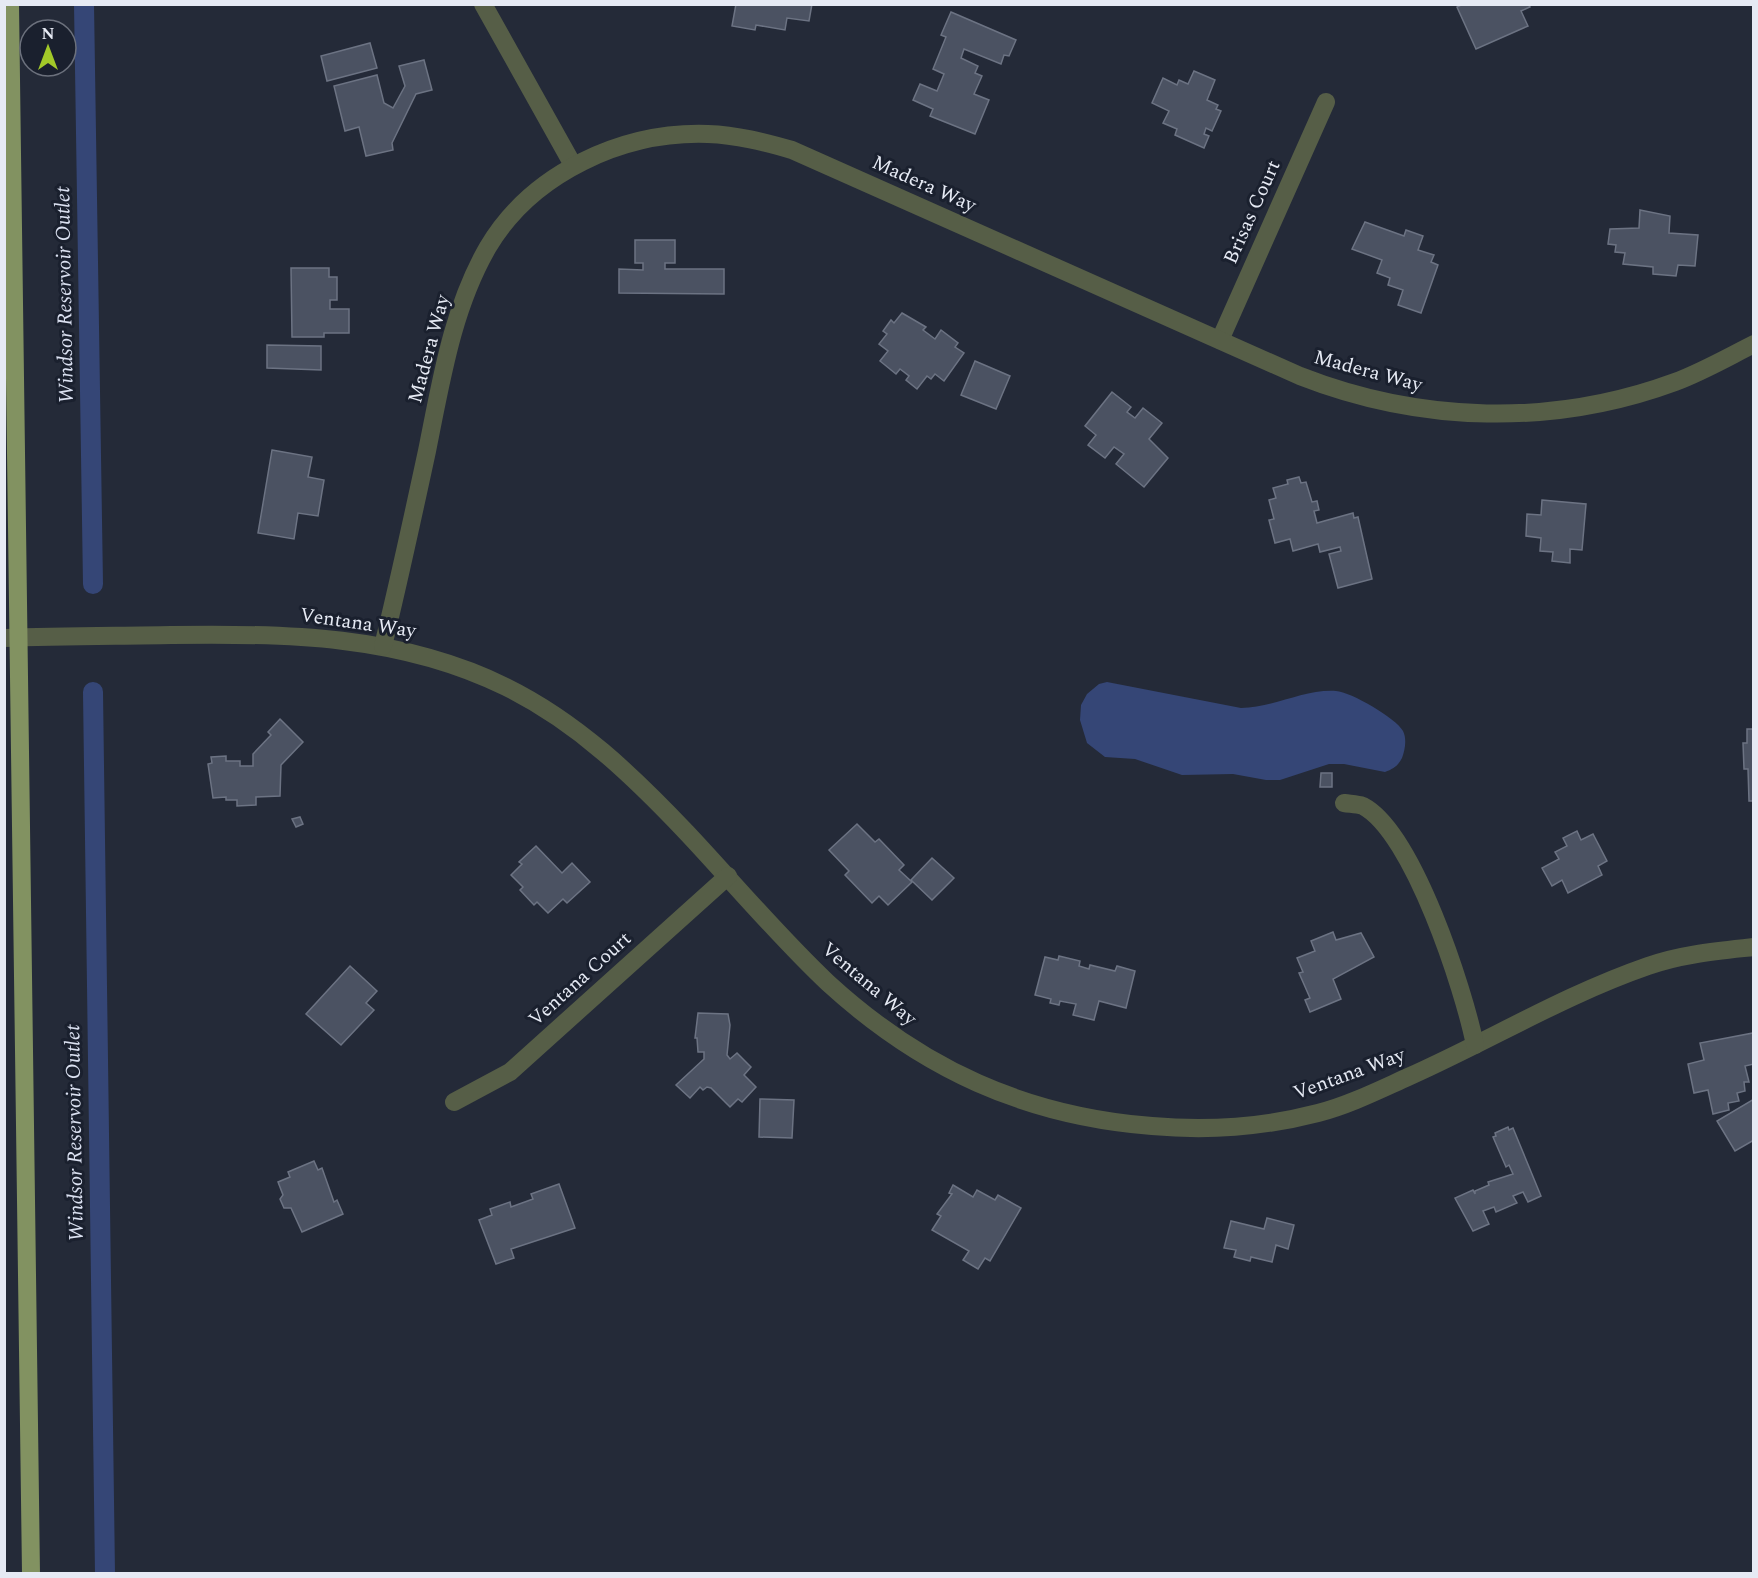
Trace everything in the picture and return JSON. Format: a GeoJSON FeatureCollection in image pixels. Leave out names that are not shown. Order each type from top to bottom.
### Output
{"type":"FeatureCollection","features":[{"type":"Feature","properties":{"kind":"main road"},"geometry":{"type":"LineString","coordinates":[[10,4],[12,638],[31,1574]]}},
{"type":"Feature","properties":{"kind":"street"},"geometry":{"type":"LineString","coordinates":[[483,4],[573,165]]}},
{"type":"Feature","properties":{"kind":"street","name":"Brisas Court"},"geometry":{"type":"LineString","coordinates":[[1220,340],[1326,102]]}},
{"type":"Feature","properties":{"kind":"street","name":"Madera Way"},"geometry":{"type":"LineString","coordinates":[[383,646],[439,392],[465,296],[488,248],[521,206],[573,165],[597,153],[657,138],[706,134],[756,140],[792,150],[1307,379],[1364,398],[1411,409],[1476,414],[1532,413],[1573,408],[1638,394],[1676,382],[1754,344]]}},
{"type":"Feature","properties":{"kind":"street","name":"Ventana Way"},"geometry":{"type":"LineString","coordinates":[[12,638],[282,635],[383,646],[468,670],[503,685],[565,721],[627,771],[824,978],[879,1025],[917,1053],[952,1072],[984,1085],[1084,1117],[1171,1127],[1206,1128],[1275,1122],[1320,1112],[1368,1095],[1475,1045],[1571,996],[1650,965],[1678,957],[1754,947]]}},
{"type":"Feature","properties":{"kind":"street"},"geometry":{"type":"LineString","coordinates":[[1344,803],[1363,806],[1378,819],[1393,838],[1414,874],[1461,984],[1475,1045]]}},
{"type":"Feature","properties":{"kind":"street","name":"Ventana Court"},"geometry":{"type":"LineString","coordinates":[[454,1102],[510,1072],[728,876]]}},
{"type":"Feature","properties":{"kind":"water"},"geometry":{"type":"Polygon","coordinates":[[[1107,682],[1241,708],[1265,705],[1324,691],[1343,692],[1392,719],[1403,731],[1404,752],[1397,765],[1385,772],[1344,764],[1329,764],[1280,780],[1233,774],[1182,775],[1135,759],[1105,757],[1087,743],[1080,720],[1081,705],[1087,694],[1099,684],[1107,682]]]}},
{"type":"Feature","properties":{"kind":"building"},"geometry":{"type":"Polygon","coordinates":[[[736,4],[812,4],[809,21],[787,18],[785,30],[756,25],[755,30],[732,26],[736,4]]]}},
{"type":"Feature","properties":{"kind":"building"},"geometry":{"type":"Polygon","coordinates":[[[1463,4],[1528,4],[1530,7],[1521,11],[1528,26],[1476,49],[1457,7],[1463,4]]]}},
{"type":"Feature","properties":{"kind":"building"},"geometry":{"type":"Polygon","coordinates":[[[951,12],[1016,40],[1009,56],[1004,55],[1001,64],[964,49],[961,58],[978,66],[975,73],[982,76],[974,94],[989,100],[975,134],[930,116],[933,109],[913,100],[920,84],[937,91],[944,74],[933,69],[946,37],[941,35],[951,12]]]}},
{"type":"Feature","properties":{"kind":"building"},"geometry":{"type":"Polygon","coordinates":[[[370,43],[377,68],[327,81],[321,56],[370,43]]]}},
{"type":"Feature","properties":{"kind":"building"},"geometry":{"type":"Polygon","coordinates":[[[424,60],[432,90],[416,94],[392,143],[393,150],[366,156],[359,127],[345,131],[334,86],[377,75],[384,103],[393,108],[405,86],[399,66],[424,60]]]}},
{"type":"Feature","properties":{"kind":"building"},"geometry":{"type":"Polygon","coordinates":[[[1194,71],[1215,80],[1207,100],[1218,105],[1216,109],[1221,111],[1212,131],[1206,128],[1204,134],[1209,136],[1204,148],[1175,135],[1177,129],[1163,123],[1169,111],[1152,103],[1163,78],[1177,85],[1179,80],[1188,84],[1194,71]]]}},
{"type":"Feature","properties":{"kind":"building"},"geometry":{"type":"Polygon","coordinates":[[[1640,210],[1670,216],[1669,233],[1698,235],[1695,266],[1678,265],[1676,276],[1653,274],[1653,267],[1623,264],[1625,253],[1615,252],[1616,245],[1608,244],[1610,229],[1639,228],[1640,210]]]}},
{"type":"Feature","properties":{"kind":"building"},"geometry":{"type":"Polygon","coordinates":[[[1365,222],[1404,236],[1406,230],[1423,236],[1418,250],[1434,255],[1431,262],[1438,265],[1421,313],[1398,305],[1403,290],[1388,285],[1390,278],[1377,273],[1382,260],[1352,249],[1365,222]]]}},
{"type":"Feature","properties":{"kind":"building"},"geometry":{"type":"Polygon","coordinates":[[[635,240],[675,240],[675,263],[665,263],[665,269],[724,269],[724,294],[619,293],[619,269],[643,270],[643,263],[635,263],[635,240]]]}},
{"type":"Feature","properties":{"kind":"building"},"geometry":{"type":"Polygon","coordinates":[[[291,268],[329,268],[329,277],[337,277],[337,300],[330,300],[330,309],[349,309],[349,333],[324,333],[324,337],[292,337],[291,268]]]}},
{"type":"Feature","properties":{"kind":"building"},"geometry":{"type":"Polygon","coordinates":[[[902,313],[926,327],[923,330],[935,339],[941,330],[958,343],[955,347],[964,353],[944,381],[935,374],[931,379],[927,376],[917,389],[906,380],[909,376],[900,369],[896,374],[880,361],[888,351],[879,344],[887,334],[883,331],[891,320],[894,323],[902,313]]]}},
{"type":"Feature","properties":{"kind":"building"},"geometry":{"type":"Polygon","coordinates":[[[267,345],[321,346],[321,370],[267,368],[267,345]]]}},
{"type":"Feature","properties":{"kind":"building"},"geometry":{"type":"Polygon","coordinates":[[[975,361],[1010,376],[996,409],[961,395],[975,361]]]}},
{"type":"Feature","properties":{"kind":"building"},"geometry":{"type":"Polygon","coordinates":[[[1112,392],[1131,407],[1127,412],[1135,418],[1143,408],[1162,423],[1149,439],[1168,458],[1144,487],[1116,464],[1124,454],[1114,447],[1105,458],[1088,445],[1096,435],[1085,426],[1112,392]]]}},
{"type":"Feature","properties":{"kind":"building"},"geometry":{"type":"Polygon","coordinates":[[[272,450],[312,457],[308,477],[324,480],[318,516],[298,513],[294,539],[258,533],[272,450]]]}},
{"type":"Feature","properties":{"kind":"building"},"geometry":{"type":"Polygon","coordinates":[[[1299,477],[1301,483],[1306,482],[1312,502],[1317,501],[1319,510],[1314,511],[1317,523],[1353,513],[1354,518],[1358,517],[1372,579],[1338,588],[1329,554],[1341,551],[1340,547],[1320,552],[1318,544],[1293,551],[1290,539],[1275,543],[1269,520],[1274,519],[1269,500],[1276,498],[1273,488],[1288,484],[1287,480],[1299,477]]]}},
{"type":"Feature","properties":{"kind":"building"},"geometry":{"type":"Polygon","coordinates":[[[1542,500],[1586,504],[1582,550],[1570,549],[1570,563],[1552,561],[1553,552],[1540,551],[1541,538],[1526,536],[1527,514],[1541,515],[1542,500]]]}},
{"type":"Feature","properties":{"kind":"building"},"geometry":{"type":"Polygon","coordinates":[[[280,719],[303,742],[281,765],[280,796],[256,797],[256,805],[237,806],[237,800],[226,800],[226,797],[213,798],[208,764],[212,763],[211,757],[226,756],[226,761],[240,761],[240,766],[253,766],[253,754],[271,735],[268,732],[280,719]]]}},
{"type":"Feature","properties":{"kind":"building"},"geometry":{"type":"Polygon","coordinates":[[[1747,729],[1754,729],[1754,801],[1749,801],[1748,769],[1744,769],[1743,743],[1747,743],[1747,729]]]}},
{"type":"Feature","properties":{"kind":"building"},"geometry":{"type":"Polygon","coordinates":[[[1321,773],[1332,773],[1332,787],[1320,787],[1321,773]]]}},
{"type":"Feature","properties":{"kind":"building"},"geometry":{"type":"Polygon","coordinates":[[[300,817],[303,824],[296,827],[292,819],[300,817]]]}},
{"type":"Feature","properties":{"kind":"building"},"geometry":{"type":"Polygon","coordinates":[[[857,824],[875,842],[879,839],[904,865],[899,870],[912,882],[888,905],[879,896],[872,903],[845,875],[849,871],[829,850],[857,824]]]}},
{"type":"Feature","properties":{"kind":"building"},"geometry":{"type":"Polygon","coordinates":[[[1577,831],[1581,840],[1593,834],[1607,861],[1598,866],[1602,875],[1568,893],[1562,880],[1552,886],[1542,868],[1559,859],[1555,852],[1567,846],[1563,838],[1577,831]]]}},
{"type":"Feature","properties":{"kind":"building"},"geometry":{"type":"Polygon","coordinates":[[[536,846],[562,873],[572,863],[590,882],[567,903],[563,899],[548,913],[537,902],[534,905],[520,890],[523,887],[511,875],[522,864],[519,862],[536,846]]]}},
{"type":"Feature","properties":{"kind":"building"},"geometry":{"type":"Polygon","coordinates":[[[932,858],[954,878],[932,900],[911,880],[932,858]]]}},
{"type":"Feature","properties":{"kind":"building"},"geometry":{"type":"Polygon","coordinates":[[[1333,932],[1336,940],[1361,933],[1374,957],[1333,979],[1341,999],[1310,1012],[1305,1000],[1310,998],[1299,973],[1303,972],[1297,958],[1315,951],[1311,941],[1333,932]]]}},
{"type":"Feature","properties":{"kind":"building"},"geometry":{"type":"Polygon","coordinates":[[[1059,956],[1080,961],[1079,966],[1089,969],[1090,965],[1115,971],[1117,966],[1135,971],[1126,1008],[1099,1001],[1094,1020],[1073,1015],[1076,1004],[1060,1001],[1059,1005],[1050,1003],[1051,999],[1035,995],[1045,957],[1058,960],[1059,956]]]}},
{"type":"Feature","properties":{"kind":"building"},"geometry":{"type":"Polygon","coordinates":[[[350,966],[377,991],[366,1003],[374,1010],[341,1045],[306,1014],[350,966]]]}},
{"type":"Feature","properties":{"kind":"building"},"geometry":{"type":"Polygon","coordinates":[[[698,1013],[728,1014],[730,1025],[727,1055],[730,1059],[737,1053],[751,1067],[744,1075],[756,1087],[742,1102],[738,1099],[730,1107],[711,1088],[707,1087],[703,1090],[700,1087],[690,1098],[676,1085],[704,1059],[704,1052],[698,1052],[697,1038],[695,1038],[698,1013]]]}},
{"type":"Feature","properties":{"kind":"building"},"geometry":{"type":"Polygon","coordinates":[[[1753,1033],[1754,1064],[1745,1066],[1749,1082],[1744,1082],[1745,1091],[1737,1093],[1739,1101],[1728,1103],[1729,1110],[1713,1114],[1708,1090],[1694,1093],[1688,1064],[1704,1060],[1700,1043],[1753,1033]]]}},
{"type":"Feature","properties":{"kind":"building"},"geometry":{"type":"Polygon","coordinates":[[[760,1099],[794,1100],[792,1138],[759,1137],[760,1099]]]}},
{"type":"Feature","properties":{"kind":"building"},"geometry":{"type":"Polygon","coordinates":[[[1754,1099],[1754,1140],[1735,1151],[1717,1121],[1754,1099]]]}},
{"type":"Feature","properties":{"kind":"building"},"geometry":{"type":"Polygon","coordinates":[[[1508,1127],[1509,1130],[1513,1128],[1541,1196],[1528,1202],[1523,1192],[1513,1196],[1517,1203],[1496,1212],[1494,1207],[1483,1211],[1489,1224],[1473,1231],[1455,1198],[1473,1190],[1475,1194],[1475,1191],[1489,1185],[1488,1182],[1513,1174],[1509,1165],[1506,1167],[1493,1137],[1496,1136],[1495,1133],[1508,1127]]]}},
{"type":"Feature","properties":{"kind":"building"},"geometry":{"type":"Polygon","coordinates":[[[314,1161],[318,1170],[322,1168],[334,1202],[337,1200],[343,1214],[302,1232],[291,1208],[284,1208],[280,1199],[283,1195],[278,1182],[290,1177],[288,1172],[314,1161]]]}},
{"type":"Feature","properties":{"kind":"building"},"geometry":{"type":"Polygon","coordinates":[[[559,1184],[575,1228],[511,1249],[514,1258],[496,1264],[479,1220],[492,1215],[490,1209],[510,1202],[511,1207],[533,1199],[531,1194],[559,1184]]]}},
{"type":"Feature","properties":{"kind":"building"},"geometry":{"type":"Polygon","coordinates":[[[953,1185],[973,1197],[977,1190],[995,1200],[998,1195],[1021,1208],[990,1261],[985,1258],[978,1269],[963,1260],[969,1251],[932,1230],[941,1216],[937,1214],[952,1194],[949,1193],[953,1185]]]}},
{"type":"Feature","properties":{"kind":"building"},"geometry":{"type":"Polygon","coordinates":[[[1267,1218],[1294,1225],[1288,1249],[1276,1245],[1272,1262],[1251,1257],[1250,1261],[1234,1257],[1236,1250],[1224,1248],[1231,1221],[1264,1229],[1267,1218]]]}},
{"type":"Feature","properties":{"kind":"waterway","name":"Windsor Reservoir Outlet"},"geometry":{"type":"LineString","coordinates":[[84,4],[93,584]]}},
{"type":"Feature","properties":{"kind":"waterway","name":"Windsor Reservoir Outlet"},"geometry":{"type":"LineString","coordinates":[[93,692],[105,1574]]}}]}
